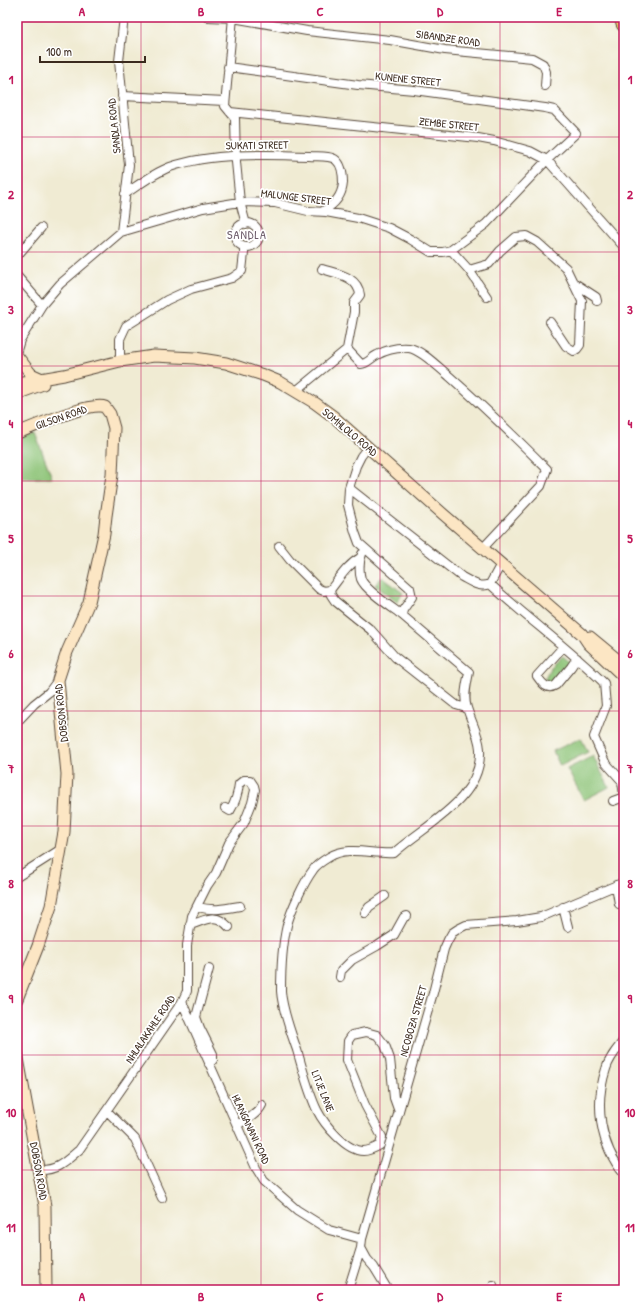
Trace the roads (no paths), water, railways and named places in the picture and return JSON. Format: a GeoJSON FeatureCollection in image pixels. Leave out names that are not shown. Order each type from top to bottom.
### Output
{"type":"FeatureCollection","features":[{"type":"Feature","properties":{"kind":"highway"},"geometry":{"type":"LineString","coordinates":[[622,17],[624,24]]}},
{"type":"Feature","properties":{"kind":"street","name":"SANDLA ROAD"},"geometry":{"type":"LineString","coordinates":[[121,232],[129,165],[119,61],[124,17]]}},
{"type":"Feature","properties":{"kind":"street","name":"SIBANDZE ROAD"},"geometry":{"type":"LineString","coordinates":[[208,17],[233,18],[308,32],[390,40],[445,50],[532,58],[543,64],[546,72],[546,86]]}},
{"type":"Feature","properties":{"kind":"street"},"geometry":{"type":"LineString","coordinates":[[233,18],[224,101],[225,106],[235,118],[236,156],[240,202],[246,224]]}},
{"type":"Feature","properties":{"kind":"street","name":"KUNENE STREET"},"geometry":{"type":"LineString","coordinates":[[228,67],[358,85],[436,92],[554,110],[576,133],[547,160]]}},
{"type":"Feature","properties":{"kind":"street"},"geometry":{"type":"LineString","coordinates":[[122,96],[224,101]]}},
{"type":"Feature","properties":{"kind":"street","name":"ZEMBE STREET"},"geometry":{"type":"LineString","coordinates":[[230,112],[478,138],[524,149],[547,160],[624,247]]}},
{"type":"Feature","properties":{"kind":"street","name":"SUKATI STREET"},"geometry":{"type":"LineString","coordinates":[[126,194],[154,175],[184,163],[236,156],[286,155],[323,157],[336,160],[340,166],[342,185],[341,193],[334,204],[322,211]]}},
{"type":"Feature","properties":{"kind":"street"},"geometry":{"type":"LineString","coordinates":[[487,297],[468,270],[451,250],[486,224],[547,160]]}},
{"type":"Feature","properties":{"kind":"street","name":"MALUNGE STREET"},"geometry":{"type":"LineString","coordinates":[[17,350],[20,340],[42,305],[60,284],[121,232],[203,208],[240,202],[275,203],[308,211],[322,211],[358,218],[389,228],[431,252],[451,250]]}},
{"type":"Feature","properties":{"kind":"street"},"geometry":{"type":"LineString","coordinates":[[246,224],[255,227],[258,234],[256,243],[252,246],[244,247],[237,242],[235,234],[239,227],[246,224]]}},
{"type":"Feature","properties":{"kind":"street"},"geometry":{"type":"LineString","coordinates":[[17,256],[42,228]]}},
{"type":"Feature","properties":{"kind":"street"},"geometry":{"type":"LineString","coordinates":[[468,270],[489,264],[500,251],[516,237],[526,236],[537,242],[566,268],[582,302],[580,345],[577,349],[574,351],[566,346],[550,322]]}},
{"type":"Feature","properties":{"kind":"street"},"geometry":{"type":"LineString","coordinates":[[120,361],[120,339],[126,326],[167,300],[192,289],[232,278],[242,271],[244,247]]}},
{"type":"Feature","properties":{"kind":"street"},"geometry":{"type":"LineString","coordinates":[[296,391],[348,349],[354,303],[360,295],[359,289],[353,281],[347,277],[322,269]]}},
{"type":"Feature","properties":{"kind":"street"},"geometry":{"type":"LineString","coordinates":[[17,276],[42,305]]}},
{"type":"Feature","properties":{"kind":"street"},"geometry":{"type":"LineString","coordinates":[[572,282],[596,298],[597,302]]}},
{"type":"Feature","properties":{"kind":"street"},"geometry":{"type":"LineString","coordinates":[[348,349],[361,364],[364,364],[386,351],[399,348],[411,348],[425,356],[488,411],[547,469],[541,486],[483,548]]}},
{"type":"Feature","properties":{"kind":"street"},"geometry":{"type":"LineString","coordinates":[[17,356],[31,374],[42,379]]}},
{"type":"Feature","properties":{"kind":"street","name":"SOMHLOLO ROAD"},"geometry":{"type":"LineString","coordinates":[[17,389],[120,361],[154,356],[176,356],[213,360],[238,366],[263,375],[296,391],[316,403],[582,634],[588,643],[624,677]]}},
{"type":"Feature","properties":{"kind":"street","name":"SOMHLOLO ROAD"},"geometry":{"type":"LineString","coordinates":[[17,389],[42,379],[64,375]]}},
{"type":"Feature","properties":{"kind":"street","name":"GILSON ROAD"},"geometry":{"type":"LineString","coordinates":[[17,433],[83,409],[96,406],[105,407]]}},
{"type":"Feature","properties":{"kind":"street","name":"DOBSON ROAD"},"geometry":{"type":"LineString","coordinates":[[17,999],[38,946],[51,906],[64,832],[67,774],[58,680],[67,652],[89,602],[104,534],[112,475],[114,428],[110,414],[105,407]]}},
{"type":"Feature","properties":{"kind":"street"},"geometry":{"type":"LineString","coordinates":[[368,447],[356,466],[349,488],[348,505],[359,544],[410,588],[412,597],[403,610],[402,615]]}},
{"type":"Feature","properties":{"kind":"street"},"geometry":{"type":"LineString","coordinates":[[349,488],[462,577],[483,587],[490,584],[501,564]]}},
{"type":"Feature","properties":{"kind":"street"},"geometry":{"type":"LineString","coordinates":[[279,546],[290,560],[319,589],[324,591],[330,590],[353,562],[360,558]]}},
{"type":"Feature","properties":{"kind":"street"},"geometry":{"type":"LineString","coordinates":[[330,590],[335,601],[371,630],[396,657],[456,705],[466,708],[466,689],[469,672],[364,584],[362,580],[360,558],[364,548]]}},
{"type":"Feature","properties":{"kind":"street"},"geometry":{"type":"LineString","coordinates":[[490,584],[604,683],[606,706],[594,737],[605,762],[622,781],[624,796],[613,801]]}},
{"type":"Feature","properties":{"kind":"street","name":"SOMHLOLO ROAD"},"geometry":{"type":"LineString","coordinates":[[582,634],[592,638],[624,665]]}},
{"type":"Feature","properties":{"kind":"street"},"geometry":{"type":"LineString","coordinates":[[563,647],[537,676],[542,684],[548,687],[553,687],[556,685],[571,667],[576,658]]}},
{"type":"Feature","properties":{"kind":"street"},"geometry":{"type":"LineString","coordinates":[[17,722],[34,704],[49,692],[58,680]]}},
{"type":"Feature","properties":{"kind":"street","name":"LITJE LANE"},"geometry":{"type":"LineString","coordinates":[[398,1112],[394,1098],[390,1059],[385,1045],[377,1035],[366,1032],[355,1033],[352,1035],[348,1041],[347,1060],[365,1105],[382,1137],[380,1145],[373,1149],[362,1151],[347,1145],[335,1135],[318,1111],[311,1094],[281,993],[282,956],[287,925],[301,890],[313,869],[330,856],[350,850],[394,853],[454,806],[466,793],[475,776],[479,762],[480,748],[466,708]]}},
{"type":"Feature","properties":{"kind":"street","name":"NHLALAKAHLE ROAD"},"geometry":{"type":"LineString","coordinates":[[39,1170],[57,1168],[79,1150],[182,1002],[187,991],[187,945],[192,916],[207,886],[216,873],[229,843],[244,824],[255,790],[250,780],[244,780],[239,784],[232,807],[230,810],[225,808]]}},
{"type":"Feature","properties":{"kind":"street"},"geometry":{"type":"LineString","coordinates":[[17,877],[61,849]]}},
{"type":"Feature","properties":{"kind":"street","name":"NCOBOZA STREET"},"geometry":{"type":"LineString","coordinates":[[348,1290],[433,993],[444,949],[452,933],[466,925],[535,918],[624,882]]}},
{"type":"Feature","properties":{"kind":"street"},"geometry":{"type":"LineString","coordinates":[[616,885],[619,904]]}},
{"type":"Feature","properties":{"kind":"street"},"geometry":{"type":"LineString","coordinates":[[365,913],[369,907],[385,896]]}},
{"type":"Feature","properties":{"kind":"street"},"geometry":{"type":"LineString","coordinates":[[196,907],[208,910],[219,910],[240,906]]}},
{"type":"Feature","properties":{"kind":"street"},"geometry":{"type":"LineString","coordinates":[[562,907],[568,927]]}},
{"type":"Feature","properties":{"kind":"street"},"geometry":{"type":"LineString","coordinates":[[340,977],[341,970],[352,960],[394,935],[404,918],[407,916]]}},
{"type":"Feature","properties":{"kind":"street"},"geometry":{"type":"LineString","coordinates":[[190,925],[209,918],[217,918],[225,922],[229,927]]}},
{"type":"Feature","properties":{"kind":"street"},"geometry":{"type":"LineString","coordinates":[[209,969],[196,1017],[213,1054],[213,1060],[209,1064]]}},
{"type":"Feature","properties":{"kind":"street","name":"HLANGANANI ROAD"},"geometry":{"type":"LineString","coordinates":[[182,1002],[256,1168],[264,1181],[297,1210],[329,1230],[362,1239]]}},
{"type":"Feature","properties":{"kind":"street"},"geometry":{"type":"LineString","coordinates":[[624,1040],[612,1056],[606,1068],[600,1103],[601,1125],[606,1146],[616,1165],[624,1174]]}},
{"type":"Feature","properties":{"kind":"street","name":"DOBSON ROAD"},"geometry":{"type":"LineString","coordinates":[[17,1053],[45,1206],[46,1290]]}},
{"type":"Feature","properties":{"kind":"street"},"geometry":{"type":"LineString","coordinates":[[237,1125],[260,1109],[262,1104]]}},
{"type":"Feature","properties":{"kind":"street"},"geometry":{"type":"LineString","coordinates":[[107,1111],[135,1138],[162,1198]]}},
{"type":"Feature","properties":{"kind":"street"},"geometry":{"type":"LineString","coordinates":[[361,1248],[388,1290]]}},
{"type":"Feature","properties":{"kind":"district","name":"SANDLA"},"geometry":{"type":"Point","coordinates":[247,235]}}]}
